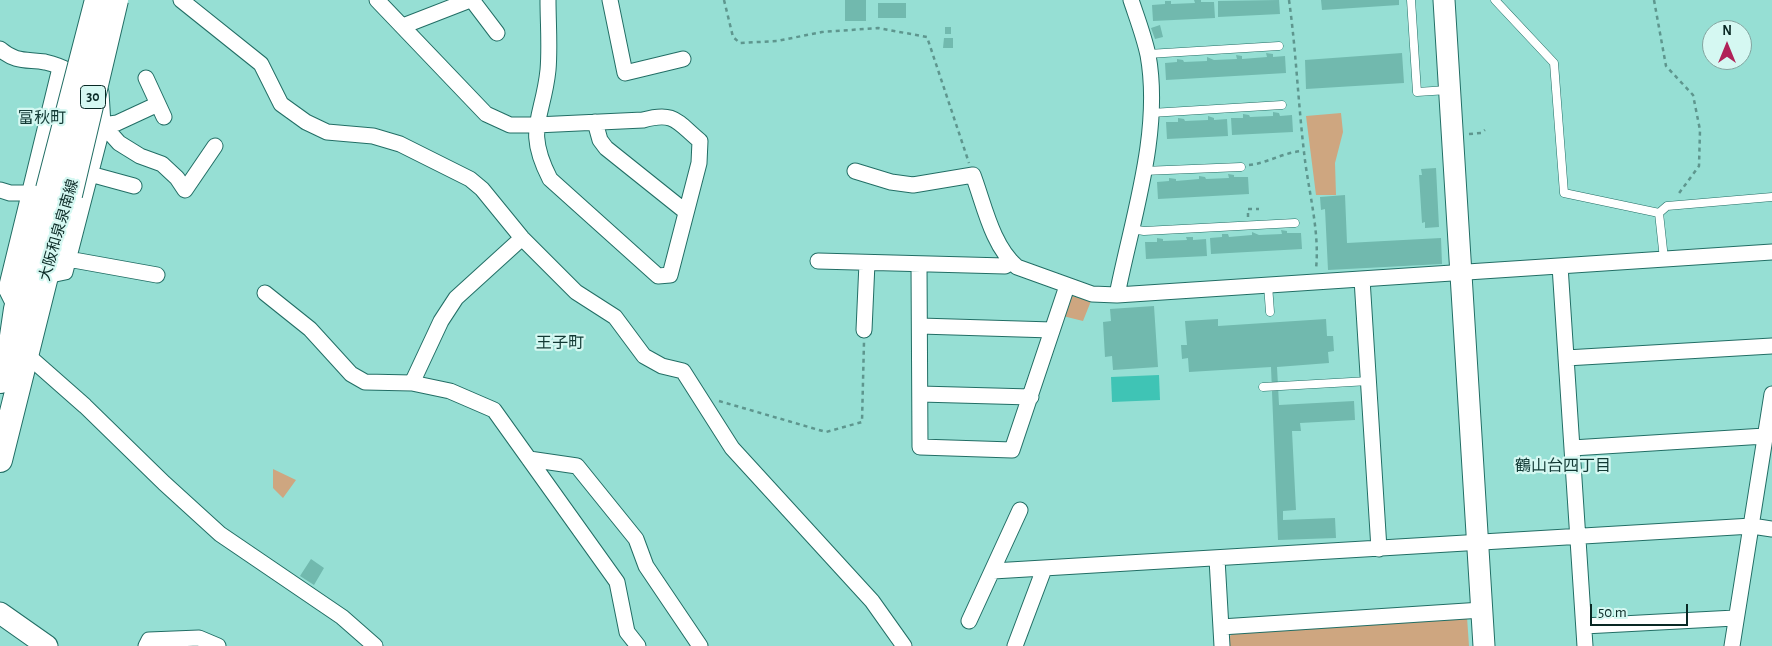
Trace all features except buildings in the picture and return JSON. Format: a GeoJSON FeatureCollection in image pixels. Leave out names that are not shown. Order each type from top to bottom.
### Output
{"type":"FeatureCollection","features":[{"type":"Feature","properties":{"kind":"main road","name":"大阪和泉泉南線"},"geometry":{"type":"LineString","coordinates":[[0,460],[16,309],[49,192],[97,0]]}},
{"type":"Feature","properties":{"kind":"main road","name":"大阪和泉泉南線"},"geometry":{"type":"LineString","coordinates":[[0,381],[12,344],[46,276],[49,192],[116,0]]}},
{"type":"Feature","properties":{"kind":"street"},"geometry":{"type":"LineString","coordinates":[[181,0],[260,64],[280,104],[327,132],[373,136],[400,144],[470,178],[482,189],[522,238],[576,292],[615,317],[644,356],[662,366],[683,371],[732,448],[872,601],[904,646]]}},
{"type":"Feature","properties":{"kind":"street"},"geometry":{"type":"LineString","coordinates":[[377,0],[486,114],[510,125],[536,125],[643,120],[660,115],[671,117],[700,141],[699,164],[670,275],[658,276],[550,179],[541,162],[536,144],[536,125],[548,71],[548,0]]}},
{"type":"Feature","properties":{"kind":"street"},"geometry":{"type":"LineString","coordinates":[[403,26],[471,0],[497,33]]}},
{"type":"Feature","properties":{"kind":"street"},"geometry":{"type":"LineString","coordinates":[[610,0],[625,73],[683,59]]}},
{"type":"Feature","properties":{"kind":"street"},"geometry":{"type":"LineString","coordinates":[[1117,295],[1143,171],[1151,113],[1148,54],[1131,0]]}},
{"type":"Feature","properties":{"kind":"street"},"geometry":{"type":"LineString","coordinates":[[1444,0],[1484,646]]}},
{"type":"Feature","properties":{"kind":"street"},"geometry":{"type":"LineString","coordinates":[[2,54],[27,62],[45,62],[89,81],[101,92],[103,125],[68,259],[64,272],[46,276]]}},
{"type":"Feature","properties":{"kind":"street"},"geometry":{"type":"LineString","coordinates":[[0,190],[10,193],[49,192],[60,68]]}},
{"type":"Feature","properties":{"kind":"street"},"geometry":{"type":"LineString","coordinates":[[103,125],[117,123],[161,110],[146,78]]}},
{"type":"Feature","properties":{"kind":"street"},"geometry":{"type":"LineString","coordinates":[[595,122],[600,140],[606,148],[686,212]]}},
{"type":"Feature","properties":{"kind":"street"},"geometry":{"type":"LineString","coordinates":[[103,125],[119,143],[140,156],[162,164],[177,178],[185,190],[215,146]]}},
{"type":"Feature","properties":{"kind":"street"},"geometry":{"type":"LineString","coordinates":[[856,171],[891,182],[913,185],[974,175],[994,232],[1003,251],[1012,262],[1017,267],[1092,294],[1117,295],[1772,252]]}},
{"type":"Feature","properties":{"kind":"street"},"geometry":{"type":"LineString","coordinates":[[90,174],[134,186]]}},
{"type":"Feature","properties":{"kind":"street"},"geometry":{"type":"LineString","coordinates":[[412,382],[441,321],[456,298],[522,238]]}},
{"type":"Feature","properties":{"kind":"street"},"geometry":{"type":"LineString","coordinates":[[68,259],[138,264],[157,275]]}},
{"type":"Feature","properties":{"kind":"street"},"geometry":{"type":"LineString","coordinates":[[818,261],[1005,266],[1012,262]]}},
{"type":"Feature","properties":{"kind":"street"},"geometry":{"type":"LineString","coordinates":[[864,330],[867,263]]}},
{"type":"Feature","properties":{"kind":"street"},"geometry":{"type":"LineString","coordinates":[[919,264],[920,447],[1012,450],[1066,286]]}},
{"type":"Feature","properties":{"kind":"street"},"geometry":{"type":"LineString","coordinates":[[1560,266],[1585,646]]}},
{"type":"Feature","properties":{"kind":"street"},"geometry":{"type":"LineString","coordinates":[[1362,279],[1379,550]]}},
{"type":"Feature","properties":{"kind":"street"},"geometry":{"type":"LineString","coordinates":[[265,294],[310,329],[351,374],[365,382],[412,382],[450,391],[494,410],[529,459],[538,476],[617,582],[628,632],[638,646]]}},
{"type":"Feature","properties":{"kind":"street"},"geometry":{"type":"LineString","coordinates":[[920,326],[1052,330]]}},
{"type":"Feature","properties":{"kind":"street"},"geometry":{"type":"LineString","coordinates":[[12,344],[85,406],[220,534],[342,616],[375,646]]}},
{"type":"Feature","properties":{"kind":"street"},"geometry":{"type":"LineString","coordinates":[[1566,358],[1772,346]]}},
{"type":"Feature","properties":{"kind":"street"},"geometry":{"type":"LineString","coordinates":[[920,394],[1031,397]]}},
{"type":"Feature","properties":{"kind":"street"},"geometry":{"type":"LineString","coordinates":[[1732,646],[1772,394]]}},
{"type":"Feature","properties":{"kind":"street"},"geometry":{"type":"LineString","coordinates":[[1572,448],[1765,436]]}},
{"type":"Feature","properties":{"kind":"street"},"geometry":{"type":"LineString","coordinates":[[529,459],[577,466],[636,539],[646,566],[700,646]]}},
{"type":"Feature","properties":{"kind":"street"},"geometry":{"type":"LineString","coordinates":[[969,621],[1020,510]]}},
{"type":"Feature","properties":{"kind":"street"},"geometry":{"type":"LineString","coordinates":[[993,572],[1752,526],[1772,529]]}},
{"type":"Feature","properties":{"kind":"street"},"geometry":{"type":"LineString","coordinates":[[1217,559],[1222,646]]}},
{"type":"Feature","properties":{"kind":"street"},"geometry":{"type":"LineString","coordinates":[[1015,646],[1044,569]]}},
{"type":"Feature","properties":{"kind":"street"},"geometry":{"type":"LineString","coordinates":[[1221,627],[1482,610]]}},
{"type":"Feature","properties":{"kind":"street"},"geometry":{"type":"LineString","coordinates":[[0,613],[47,646]]}},
{"type":"Feature","properties":{"kind":"street"},"geometry":{"type":"LineString","coordinates":[[1584,626],[1735,618]]}},
{"type":"Feature","properties":{"kind":"street"},"geometry":{"type":"LineString","coordinates":[[146,646],[149,640],[199,638],[218,646]]}},
{"type":"Feature","properties":{"kind":"lane"},"geometry":{"type":"LineString","coordinates":[[1411,0],[1417,92],[1449,90]]}},
{"type":"Feature","properties":{"kind":"lane"},"geometry":{"type":"LineString","coordinates":[[1495,0],[1554,63],[1564,193],[1660,213]]}},
{"type":"Feature","properties":{"kind":"lane"},"geometry":{"type":"LineString","coordinates":[[1148,54],[1279,46]]}},
{"type":"Feature","properties":{"kind":"lane"},"geometry":{"type":"LineString","coordinates":[[1151,113],[1282,105]]}},
{"type":"Feature","properties":{"kind":"lane"},"geometry":{"type":"LineString","coordinates":[[1143,171],[1241,167]]}},
{"type":"Feature","properties":{"kind":"lane"},"geometry":{"type":"LineString","coordinates":[[1660,213],[1668,206],[1772,197]]}},
{"type":"Feature","properties":{"kind":"lane"},"geometry":{"type":"LineString","coordinates":[[1660,213],[1664,259]]}},
{"type":"Feature","properties":{"kind":"lane"},"geometry":{"type":"LineString","coordinates":[[1131,229],[1144,231],[1295,223]]}},
{"type":"Feature","properties":{"kind":"lane"},"geometry":{"type":"LineString","coordinates":[[1268,285],[1270,312]]}},
{"type":"Feature","properties":{"kind":"lane"},"geometry":{"type":"LineString","coordinates":[[1263,387],[1369,382]]}},
{"type":"Feature","properties":{"kind":"path"},"geometry":{"type":"LineString","coordinates":[[724,0],[733,37],[740,43],[777,41],[822,32],[878,28],[927,37],[974,175]]}},
{"type":"Feature","properties":{"kind":"path"},"geometry":{"type":"LineString","coordinates":[[1289,0],[1301,101],[1304,150],[1314,224],[1316,273]]}},
{"type":"Feature","properties":{"kind":"path"},"geometry":{"type":"LineString","coordinates":[[1654,0],[1666,66],[1693,95],[1700,130],[1698,166],[1675,200],[1675,205]]}},
{"type":"Feature","properties":{"kind":"path"},"geometry":{"type":"LineString","coordinates":[[1474,134],[1485,130]]}},
{"type":"Feature","properties":{"kind":"path"},"geometry":{"type":"LineString","coordinates":[[1241,167],[1258,164],[1286,152],[1304,150]]}},
{"type":"Feature","properties":{"kind":"path"},"geometry":{"type":"LineString","coordinates":[[715,400],[826,432],[862,422],[864,330]]}},
{"type":"Feature","properties":{"kind":"shaded area"},"geometry":{"type":"Polygon","coordinates":[[[1341,113],[1343,132],[1335,163],[1336,195],[1316,195],[1306,116],[1341,113]]]}},
{"type":"Feature","properties":{"kind":"shaded area"},"geometry":{"type":"Polygon","coordinates":[[[1069,295],[1091,301],[1083,321],[1063,316],[1069,295]]]}},
{"type":"Feature","properties":{"kind":"shaded area"},"geometry":{"type":"Polygon","coordinates":[[[1159,375],[1160,400],[1112,402],[1111,377],[1159,375]]]}},
{"type":"Feature","properties":{"kind":"shaded area"},"geometry":{"type":"Polygon","coordinates":[[[273,469],[296,480],[283,498],[273,488],[273,469]]]}},
{"type":"Feature","properties":{"kind":"shaded area"},"geometry":{"type":"Polygon","coordinates":[[[1467,617],[1469,646],[1228,646],[1228,638],[1233,633],[1467,617]]]}},
{"type":"Feature","properties":{"kind":"district","name":"富秋町"},"geometry":{"type":"Point","coordinates":[42,118]}},
{"type":"Feature","properties":{"kind":"district","name":"王子町"},"geometry":{"type":"Point","coordinates":[560,343]}},
{"type":"Feature","properties":{"kind":"district","name":"鶴山台四丁目"},"geometry":{"type":"Point","coordinates":[1563,466]}}]}
